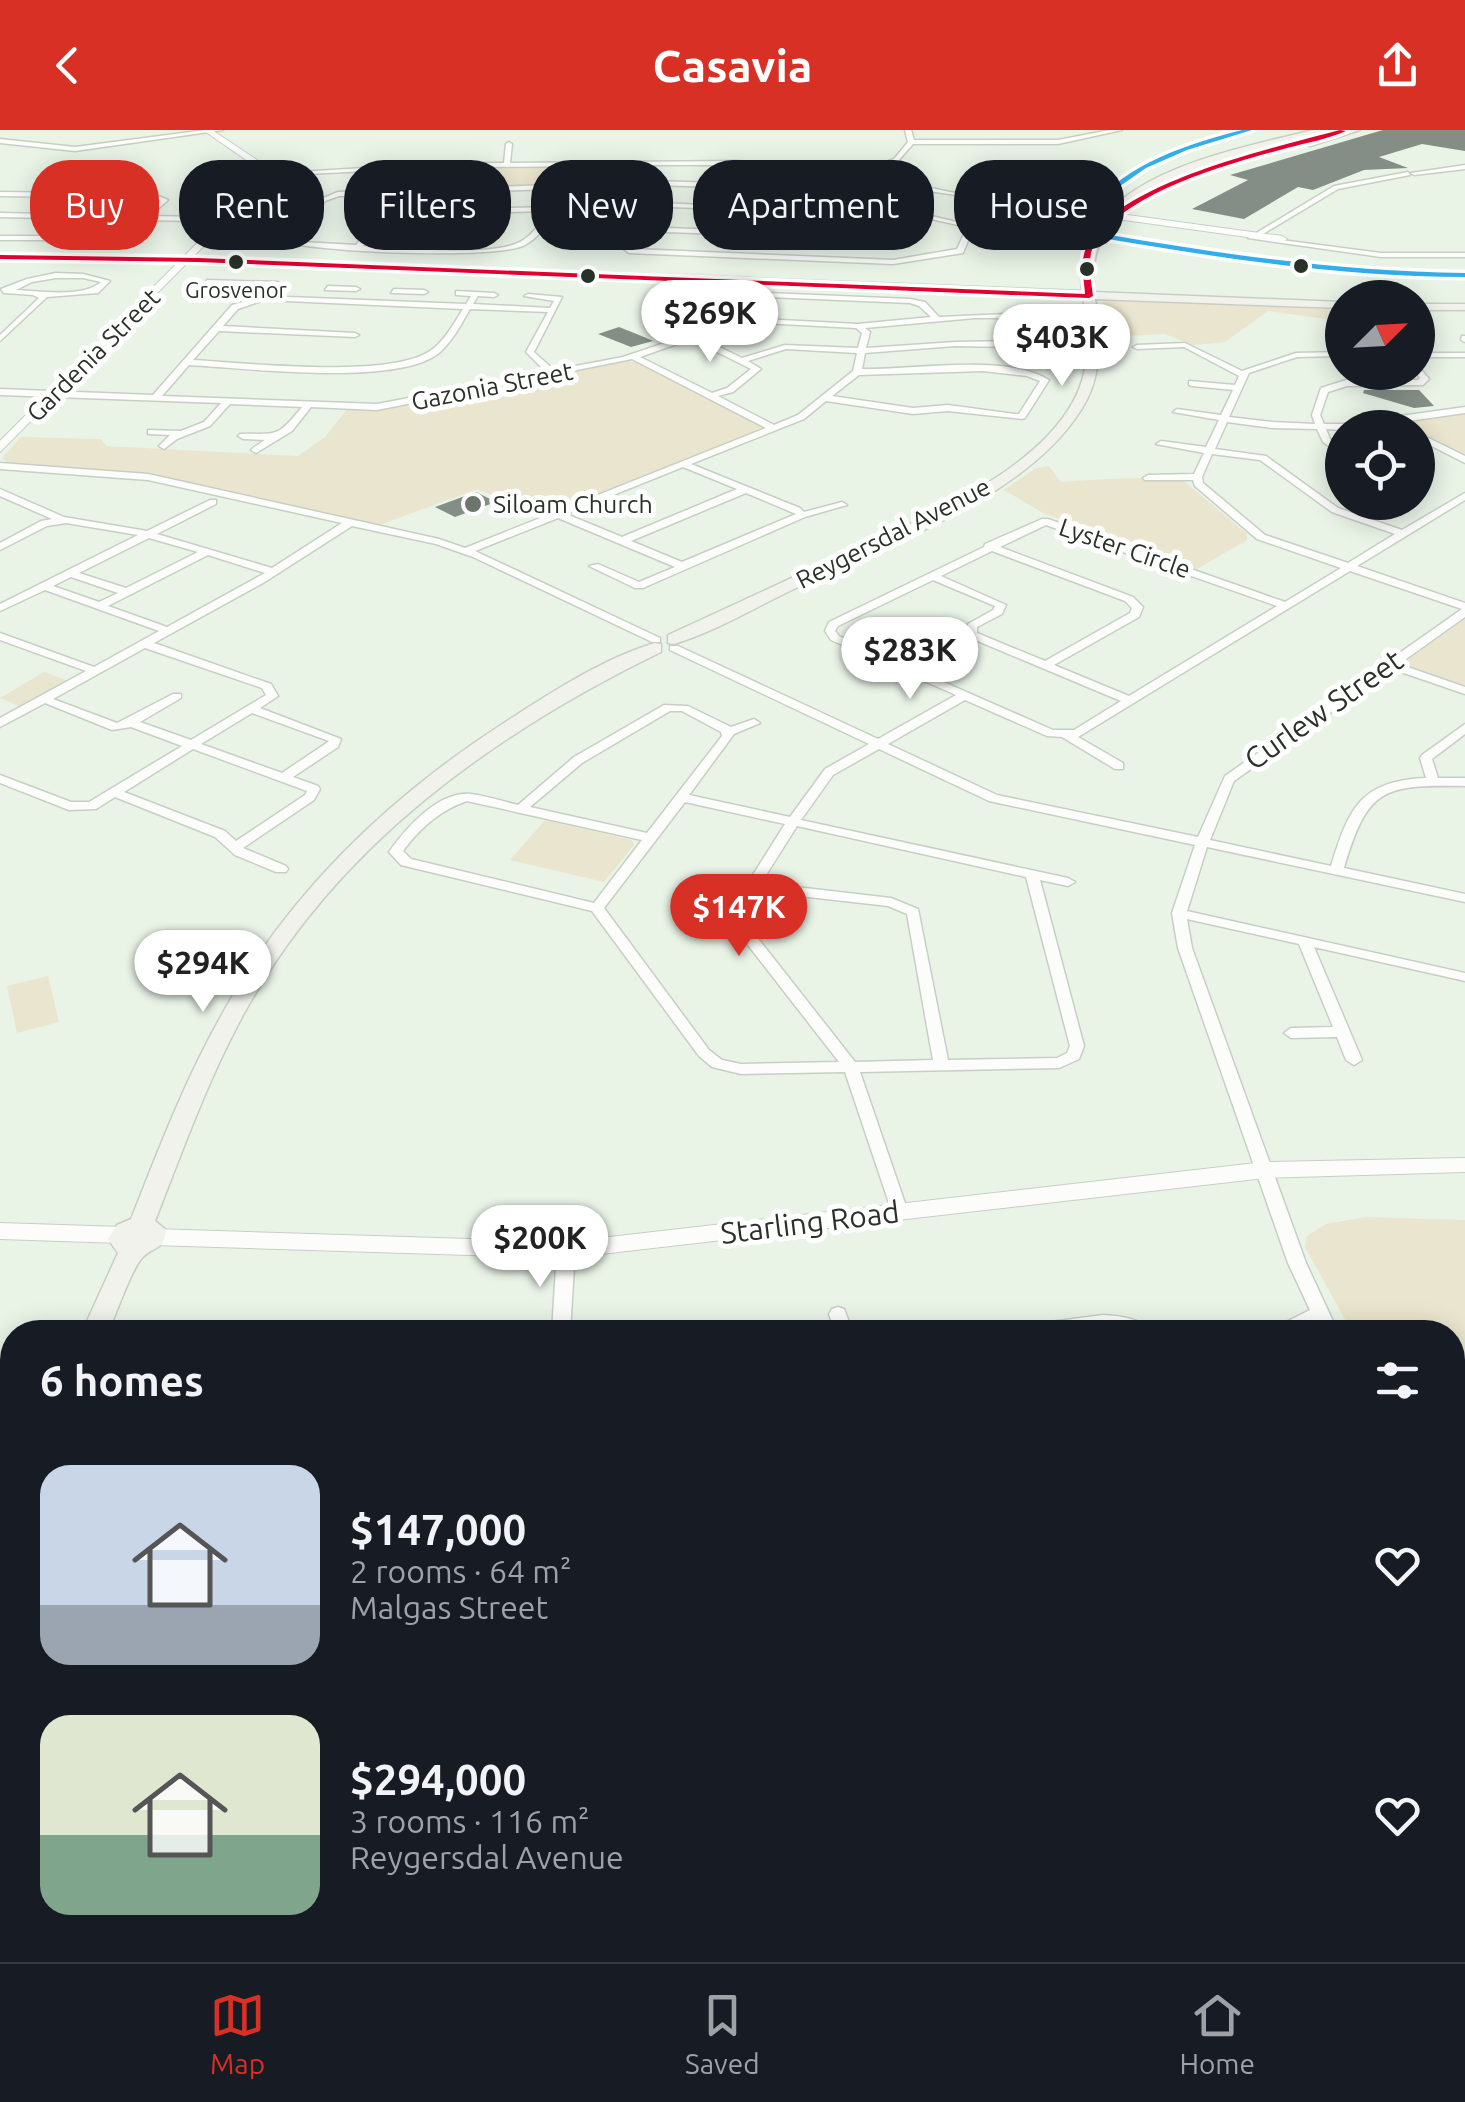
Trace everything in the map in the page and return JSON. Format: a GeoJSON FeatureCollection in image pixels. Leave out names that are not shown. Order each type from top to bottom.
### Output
{"type":"FeatureCollection","features":[{"type":"Feature","properties":{"kind":"main road","name":"Reygersdal Avenue"},"geometry":{"type":"LineString","coordinates":[[1124,208],[1145,189],[1181,171],[1324,130]]}},
{"type":"Feature","properties":{"kind":"main road"},"geometry":{"type":"LineString","coordinates":[[1124,211],[1182,180],[1355,130]]}},
{"type":"Feature","properties":{"kind":"main road","name":"Reygersdal Avenue"},"geometry":{"type":"LineString","coordinates":[[100,1320],[228,1022],[267,958],[332,877],[396,813],[480,746],[562,694],[951,509],[1038,450],[1069,419],[1090,384],[1094,344],[1087,258],[1090,250]]}},
{"type":"Feature","properties":{"kind":"main road"},"geometry":{"type":"LineString","coordinates":[[0,257],[185,260],[1325,304]]}},
{"type":"Feature","properties":{"kind":"main road"},"geometry":{"type":"LineString","coordinates":[[1435,307],[1465,307]]}},
{"type":"Feature","properties":{"kind":"street"},"geometry":{"type":"LineString","coordinates":[[0,141],[68,149],[220,130]]}},
{"type":"Feature","properties":{"kind":"street"},"geometry":{"type":"LineString","coordinates":[[908,130],[912,142]]}},
{"type":"Feature","properties":{"kind":"street"},"geometry":{"type":"LineString","coordinates":[[976,130],[981,142]]}},
{"type":"Feature","properties":{"kind":"street"},"geometry":{"type":"LineString","coordinates":[[896,160],[912,142],[1058,142],[1119,130]]}},
{"type":"Feature","properties":{"kind":"street"},"geometry":{"type":"LineString","coordinates":[[208,131],[248,160]]}},
{"type":"Feature","properties":{"kind":"street"},"geometry":{"type":"LineString","coordinates":[[119,136],[127,142]]}},
{"type":"Feature","properties":{"kind":"street"},"geometry":{"type":"LineString","coordinates":[[507,160],[509,144]]}},
{"type":"Feature","properties":{"kind":"street"},"geometry":{"type":"LineString","coordinates":[[580,160],[581,144]]}},
{"type":"Feature","properties":{"kind":"street"},"geometry":{"type":"LineString","coordinates":[[1254,236],[1336,187],[1465,167]]}},
{"type":"Feature","properties":{"kind":"street"},"geometry":{"type":"LineString","coordinates":[[0,194],[30,195]]}},
{"type":"Feature","properties":{"kind":"street"},"geometry":{"type":"LineString","coordinates":[[0,215],[30,215]]}},
{"type":"Feature","properties":{"kind":"street"},"geometry":{"type":"LineString","coordinates":[[631,250],[893,262],[960,251],[971,226],[934,218]]}},
{"type":"Feature","properties":{"kind":"street"},"geometry":{"type":"LineString","coordinates":[[1124,218],[1358,250],[1465,254]]}},
{"type":"Feature","properties":{"kind":"street"},"geometry":{"type":"LineString","coordinates":[[511,247],[522,244],[531,234]]}},
{"type":"Feature","properties":{"kind":"street"},"geometry":{"type":"LineString","coordinates":[[1254,236],[1348,253],[1465,254]]}},
{"type":"Feature","properties":{"kind":"street"},"geometry":{"type":"LineString","coordinates":[[0,238],[30,238]]}},
{"type":"Feature","properties":{"kind":"street","name":"Gardenia Street"},"geometry":{"type":"LineString","coordinates":[[0,448],[195,250]]}},
{"type":"Feature","properties":{"kind":"street"},"geometry":{"type":"LineString","coordinates":[[409,250],[433,254],[446,250]]}},
{"type":"Feature","properties":{"kind":"street"},"geometry":{"type":"LineString","coordinates":[[475,250],[471,253],[486,255],[496,250]]}},
{"type":"Feature","properties":{"kind":"street"},"geometry":{"type":"LineString","coordinates":[[4,291],[22,280],[36,278],[106,280],[89,299],[96,302]]}},
{"type":"Feature","properties":{"kind":"street"},"geometry":{"type":"LineString","coordinates":[[207,282],[278,284]]}},
{"type":"Feature","properties":{"kind":"street"},"geometry":{"type":"LineString","coordinates":[[247,301],[241,295],[249,283]]}},
{"type":"Feature","properties":{"kind":"street"},"geometry":{"type":"LineString","coordinates":[[328,288],[356,289]]}},
{"type":"Feature","properties":{"kind":"street"},"geometry":{"type":"LineString","coordinates":[[332,301],[342,289]]}},
{"type":"Feature","properties":{"kind":"street"},"geometry":{"type":"LineString","coordinates":[[4,291],[42,295],[98,290]]}},
{"type":"Feature","properties":{"kind":"street"},"geometry":{"type":"LineString","coordinates":[[394,291],[424,292]]}},
{"type":"Feature","properties":{"kind":"street"},"geometry":{"type":"LineString","coordinates":[[400,304],[409,291]]}},
{"type":"Feature","properties":{"kind":"street"},"geometry":{"type":"LineString","coordinates":[[712,396],[730,390],[756,372],[756,367],[659,320],[655,313],[693,296],[717,293],[910,301],[922,304],[937,319]]}},
{"type":"Feature","properties":{"kind":"street"},"geometry":{"type":"LineString","coordinates":[[459,294],[494,295]]}},
{"type":"Feature","properties":{"kind":"street"},"geometry":{"type":"LineString","coordinates":[[187,362],[381,368],[433,354],[476,294]]}},
{"type":"Feature","properties":{"kind":"street"},"geometry":{"type":"LineString","coordinates":[[0,339],[44,300],[42,295]]}},
{"type":"Feature","properties":{"kind":"street"},"geometry":{"type":"LineString","coordinates":[[528,296],[558,298],[530,352],[553,374]]}},
{"type":"Feature","properties":{"kind":"street"},"geometry":{"type":"LineString","coordinates":[[156,397],[235,306],[247,301],[554,310]]}},
{"type":"Feature","properties":{"kind":"street","name":"Gazonia Street"},"geometry":{"type":"LineString","coordinates":[[0,392],[393,406],[634,357],[741,320],[858,326],[1016,318],[1020,342],[1014,345]]}},
{"type":"Feature","properties":{"kind":"street"},"geometry":{"type":"LineString","coordinates":[[0,320],[20,321]]}},
{"type":"Feature","properties":{"kind":"street"},"geometry":{"type":"LineString","coordinates":[[466,550],[800,416],[857,372],[866,332],[858,326]]}},
{"type":"Feature","properties":{"kind":"street"},"geometry":{"type":"LineString","coordinates":[[216,328],[355,334]]}},
{"type":"Feature","properties":{"kind":"street"},"geometry":{"type":"LineString","coordinates":[[744,360],[785,347],[863,351],[960,344],[1014,345],[1013,358]]}},
{"type":"Feature","properties":{"kind":"street"},"geometry":{"type":"LineString","coordinates":[[1137,347],[1184,345],[1244,374]]}},
{"type":"Feature","properties":{"kind":"street"},"geometry":{"type":"LineString","coordinates":[[1325,351],[1286,357],[1244,374],[1196,477],[1200,488],[1256,534],[1465,609]]}},
{"type":"Feature","properties":{"kind":"street"},"geometry":{"type":"LineString","coordinates":[[1435,355],[1465,354]]}},
{"type":"Feature","properties":{"kind":"street"},"geometry":{"type":"LineString","coordinates":[[634,357],[774,428]]}},
{"type":"Feature","properties":{"kind":"street"},"geometry":{"type":"LineString","coordinates":[[825,398],[913,411],[948,408],[1015,417],[1022,416],[1045,381],[1038,375],[977,367],[906,374],[857,372]]}},
{"type":"Feature","properties":{"kind":"street"},"geometry":{"type":"LineString","coordinates":[[1192,383],[1237,388]]}},
{"type":"Feature","properties":{"kind":"street"},"geometry":{"type":"LineString","coordinates":[[1325,437],[1316,415],[1326,390]]}},
{"type":"Feature","properties":{"kind":"street"},"geometry":{"type":"LineString","coordinates":[[164,446],[207,424],[228,401]]}},
{"type":"Feature","properties":{"kind":"street"},"geometry":{"type":"LineString","coordinates":[[256,450],[289,429],[308,405]]}},
{"type":"Feature","properties":{"kind":"street"},"geometry":{"type":"LineString","coordinates":[[1435,417],[1464,411]]}},
{"type":"Feature","properties":{"kind":"street"},"geometry":{"type":"LineString","coordinates":[[1177,412],[1325,427]]}},
{"type":"Feature","properties":{"kind":"street"},"geometry":{"type":"LineString","coordinates":[[151,432],[182,434]]}},
{"type":"Feature","properties":{"kind":"street"},"geometry":{"type":"LineString","coordinates":[[243,436],[271,438]]}},
{"type":"Feature","properties":{"kind":"street"},"geometry":{"type":"LineString","coordinates":[[1161,444],[1263,458],[1339,512],[1401,533]]}},
{"type":"Feature","properties":{"kind":"street"},"geometry":{"type":"LineString","coordinates":[[1435,445],[1465,460]]}},
{"type":"Feature","properties":{"kind":"street"},"geometry":{"type":"LineString","coordinates":[[683,464],[798,510],[802,515]]}},
{"type":"Feature","properties":{"kind":"street"},"geometry":{"type":"LineString","coordinates":[[0,467],[148,477],[466,550],[1001,801],[1465,896]]}},
{"type":"Feature","properties":{"kind":"street"},"geometry":{"type":"LineString","coordinates":[[1148,478],[1196,477]]}},
{"type":"Feature","properties":{"kind":"street"},"geometry":{"type":"LineString","coordinates":[[620,542],[746,489]]}},
{"type":"Feature","properties":{"kind":"street"},"geometry":{"type":"LineString","coordinates":[[0,492],[60,520],[148,534],[274,572]]}},
{"type":"Feature","properties":{"kind":"street"},"geometry":{"type":"LineString","coordinates":[[1067,736],[1079,733],[1130,702],[1430,511],[1465,496]]}},
{"type":"Feature","properties":{"kind":"street"},"geometry":{"type":"LineString","coordinates":[[0,608],[213,502]]}},
{"type":"Feature","properties":{"kind":"street"},"geometry":{"type":"LineString","coordinates":[[594,566],[636,586],[802,515],[842,505]]}},
{"type":"Feature","properties":{"kind":"street"},"geometry":{"type":"LineString","coordinates":[[557,514],[673,565],[687,566]]}},
{"type":"Feature","properties":{"kind":"street"},"geometry":{"type":"LineString","coordinates":[[0,546],[44,523],[60,520]]}},
{"type":"Feature","properties":{"kind":"street"},"geometry":{"type":"LineString","coordinates":[[0,723],[274,572],[351,522]]}},
{"type":"Feature","properties":{"kind":"street","name":"Lyster Circle"},"geometry":{"type":"LineString","coordinates":[[1119,766],[1067,736],[1052,733],[836,638],[830,631],[833,624],[1036,522],[1056,522],[1284,606]]}},
{"type":"Feature","properties":{"kind":"street"},"geometry":{"type":"LineString","coordinates":[[990,546],[1129,599],[1138,607],[1135,615],[1045,666]]}},
{"type":"Feature","properties":{"kind":"street"},"geometry":{"type":"LineString","coordinates":[[101,605],[207,552]]}},
{"type":"Feature","properties":{"kind":"street"},"geometry":{"type":"LineString","coordinates":[[70,574],[126,592]]}},
{"type":"Feature","properties":{"kind":"street"},"geometry":{"type":"LineString","coordinates":[[931,575],[1001,606],[1001,610],[972,626],[972,635],[1130,702]]}},
{"type":"Feature","properties":{"kind":"street"},"geometry":{"type":"LineString","coordinates":[[44,586],[169,630]]}},
{"type":"Feature","properties":{"kind":"street","name":"Curlew Street"},"geometry":{"type":"LineString","coordinates":[[1322,1320],[1184,948],[1180,913],[1223,788],[1237,770],[1465,609]]}},
{"type":"Feature","properties":{"kind":"street"},"geometry":{"type":"LineString","coordinates":[[0,636],[95,670]]}},
{"type":"Feature","properties":{"kind":"street"},"geometry":{"type":"LineString","coordinates":[[0,779],[74,808],[92,806],[270,698],[272,691],[267,686],[145,644]]}},
{"type":"Feature","properties":{"kind":"street"},"geometry":{"type":"LineString","coordinates":[[1390,664],[1465,691]]}},
{"type":"Feature","properties":{"kind":"street"},"geometry":{"type":"LineString","coordinates":[[900,1212],[851,1067],[741,925],[738,905],[829,772],[965,695]]}},
{"type":"Feature","properties":{"kind":"street"},"geometry":{"type":"LineString","coordinates":[[44,699],[112,727],[131,723],[177,696]]}},
{"type":"Feature","properties":{"kind":"street"},"geometry":{"type":"LineString","coordinates":[[0,706],[18,713]]}},
{"type":"Feature","properties":{"kind":"street"},"geometry":{"type":"LineString","coordinates":[[520,809],[578,760],[668,708],[684,708],[728,732]]}},
{"type":"Feature","properties":{"kind":"street"},"geometry":{"type":"LineString","coordinates":[[253,710],[334,739],[334,744],[286,777]]}},
{"type":"Feature","properties":{"kind":"street"},"geometry":{"type":"LineString","coordinates":[[131,723],[312,787],[314,793],[235,848]]}},
{"type":"Feature","properties":{"kind":"street"},"geometry":{"type":"LineString","coordinates":[[598,908],[728,732],[754,723]]}},
{"type":"Feature","properties":{"kind":"street"},"geometry":{"type":"LineString","coordinates":[[1434,782],[1426,758],[1465,728]]}},
{"type":"Feature","properties":{"kind":"street"},"geometry":{"type":"LineString","coordinates":[[1336,872],[1349,825],[1357,812],[1390,784],[1465,782]]}},
{"type":"Feature","properties":{"kind":"street"},"geometry":{"type":"LineString","coordinates":[[116,793],[220,834],[235,848],[281,868]]}},
{"type":"Feature","properties":{"kind":"street"},"geometry":{"type":"LineString","coordinates":[[650,838],[466,797],[455,800],[414,831],[396,855],[406,862],[598,908],[712,1061],[740,1069],[1060,1063],[1076,1053],[1032,874]]}},
{"type":"Feature","properties":{"kind":"street"},"geometry":{"type":"LineString","coordinates":[[681,797],[1068,882]]}},
{"type":"Feature","properties":{"kind":"street"},"geometry":{"type":"LineString","coordinates":[[750,886],[891,902],[913,912],[942,1066]]}},
{"type":"Feature","properties":{"kind":"street"},"geometry":{"type":"LineString","coordinates":[[1180,913],[1465,978]]}},
{"type":"Feature","properties":{"kind":"street"},"geometry":{"type":"LineString","coordinates":[[1304,940],[1354,1060]]}},
{"type":"Feature","properties":{"kind":"street"},"geometry":{"type":"LineString","coordinates":[[1291,1032],[1342,1032]]}},
{"type":"Feature","properties":{"kind":"street","name":"Starling Road"},"geometry":{"type":"LineString","coordinates":[[0,1231],[566,1250],[1264,1170],[1353,1164],[1465,1165]]}},
{"type":"Feature","properties":{"kind":"street"},"geometry":{"type":"LineString","coordinates":[[562,1320],[566,1250]]}},
{"type":"Feature","properties":{"kind":"street"},"geometry":{"type":"LineString","coordinates":[[838,1314],[840,1320]]}},
{"type":"Feature","properties":{"kind":"street"},"geometry":{"type":"LineString","coordinates":[[1306,1320],[1318,1314]]}},
{"type":"Feature","properties":{"kind":"shaded area"},"geometry":{"type":"Polygon","coordinates":[[[511,166],[531,166],[531,187],[511,187],[511,166]]]}},
{"type":"Feature","properties":{"kind":"shaded area"},"geometry":{"type":"Polygon","coordinates":[[[1103,302],[1325,309],[1325,319],[1268,311],[1225,342],[1194,345],[1165,334],[1104,337],[1100,319],[1103,302]]]}},
{"type":"Feature","properties":{"kind":"shaded area"},"geometry":{"type":"Polygon","coordinates":[[[625,361],[640,363],[763,428],[541,517],[477,489],[380,525],[149,475],[11,465],[2,458],[21,437],[101,439],[106,446],[298,456],[325,437],[348,408],[393,407],[625,361]]]}},
{"type":"Feature","properties":{"kind":"shaded area"},"geometry":{"type":"Polygon","coordinates":[[[1465,413],[1465,454],[1435,441],[1435,417],[1465,413]]]}},
{"type":"Feature","properties":{"kind":"shaded area"},"geometry":{"type":"Polygon","coordinates":[[[1049,466],[1061,482],[1136,478],[1184,481],[1247,534],[1247,540],[1197,569],[1043,513],[1004,490],[1036,468],[1049,466]]]}},
{"type":"Feature","properties":{"kind":"shaded area"},"geometry":{"type":"Polygon","coordinates":[[[1465,619],[1465,688],[1409,666],[1409,659],[1465,619]]]}},
{"type":"Feature","properties":{"kind":"shaded area"},"geometry":{"type":"Polygon","coordinates":[[[44,672],[66,680],[19,706],[0,698],[44,672]]]}},
{"type":"Feature","properties":{"kind":"shaded area"},"geometry":{"type":"Polygon","coordinates":[[[545,820],[632,840],[634,845],[604,882],[510,860],[545,820]]]}},
{"type":"Feature","properties":{"kind":"shaded area"},"geometry":{"type":"Polygon","coordinates":[[[48,976],[59,1022],[17,1033],[7,986],[48,976]]]}},
{"type":"Feature","properties":{"kind":"shaded area"},"geometry":{"type":"Polygon","coordinates":[[[1366,1217],[1465,1220],[1465,1320],[1345,1320],[1305,1247],[1307,1236],[1326,1224],[1366,1217]]]}},
{"type":"Feature","properties":{"kind":"building"},"geometry":{"type":"Polygon","coordinates":[[[1383,130],[1465,130],[1465,151],[1422,144],[1379,157],[1408,168],[1364,170],[1313,190],[1298,187],[1244,219],[1192,209],[1248,180],[1230,175],[1383,130]]]}},
{"type":"Feature","properties":{"kind":"building"},"geometry":{"type":"Polygon","coordinates":[[[619,327],[653,341],[631,347],[598,334],[619,327]]]}},
{"type":"Feature","properties":{"kind":"building"},"geometry":{"type":"Polygon","coordinates":[[[1419,390],[1434,406],[1414,408],[1363,393],[1419,390]]]}},
{"type":"Feature","properties":{"kind":"building","name":"Siloam Church"},"geometry":{"type":"Polygon","coordinates":[[[476,492],[496,502],[455,517],[435,507],[476,492]]]}},
{"type":"Feature","properties":{"kind":"transit line"},"geometry":{"type":"LineString","coordinates":[[1249,130],[1185,148],[1125,178],[1093,208],[1095,228],[1108,237],[1286,264],[1375,273],[1465,275]]}},
{"type":"Feature","properties":{"kind":"transit line"},"geometry":{"type":"LineString","coordinates":[[1089,296],[1089,248],[1110,221],[1136,202],[1206,171],[1343,131]]}},
{"type":"Feature","properties":{"kind":"transit line"},"geometry":{"type":"LineString","coordinates":[[0,257],[198,260],[1089,296]]}},
{"type":"Feature","properties":{"kind":"place","name":"Grosvenor"},"geometry":{"type":"Point","coordinates":[236,262]}},
{"type":"Feature","properties":{"kind":"place","name":"Siloam Church"},"geometry":{"type":"Point","coordinates":[473,504]}}]}
